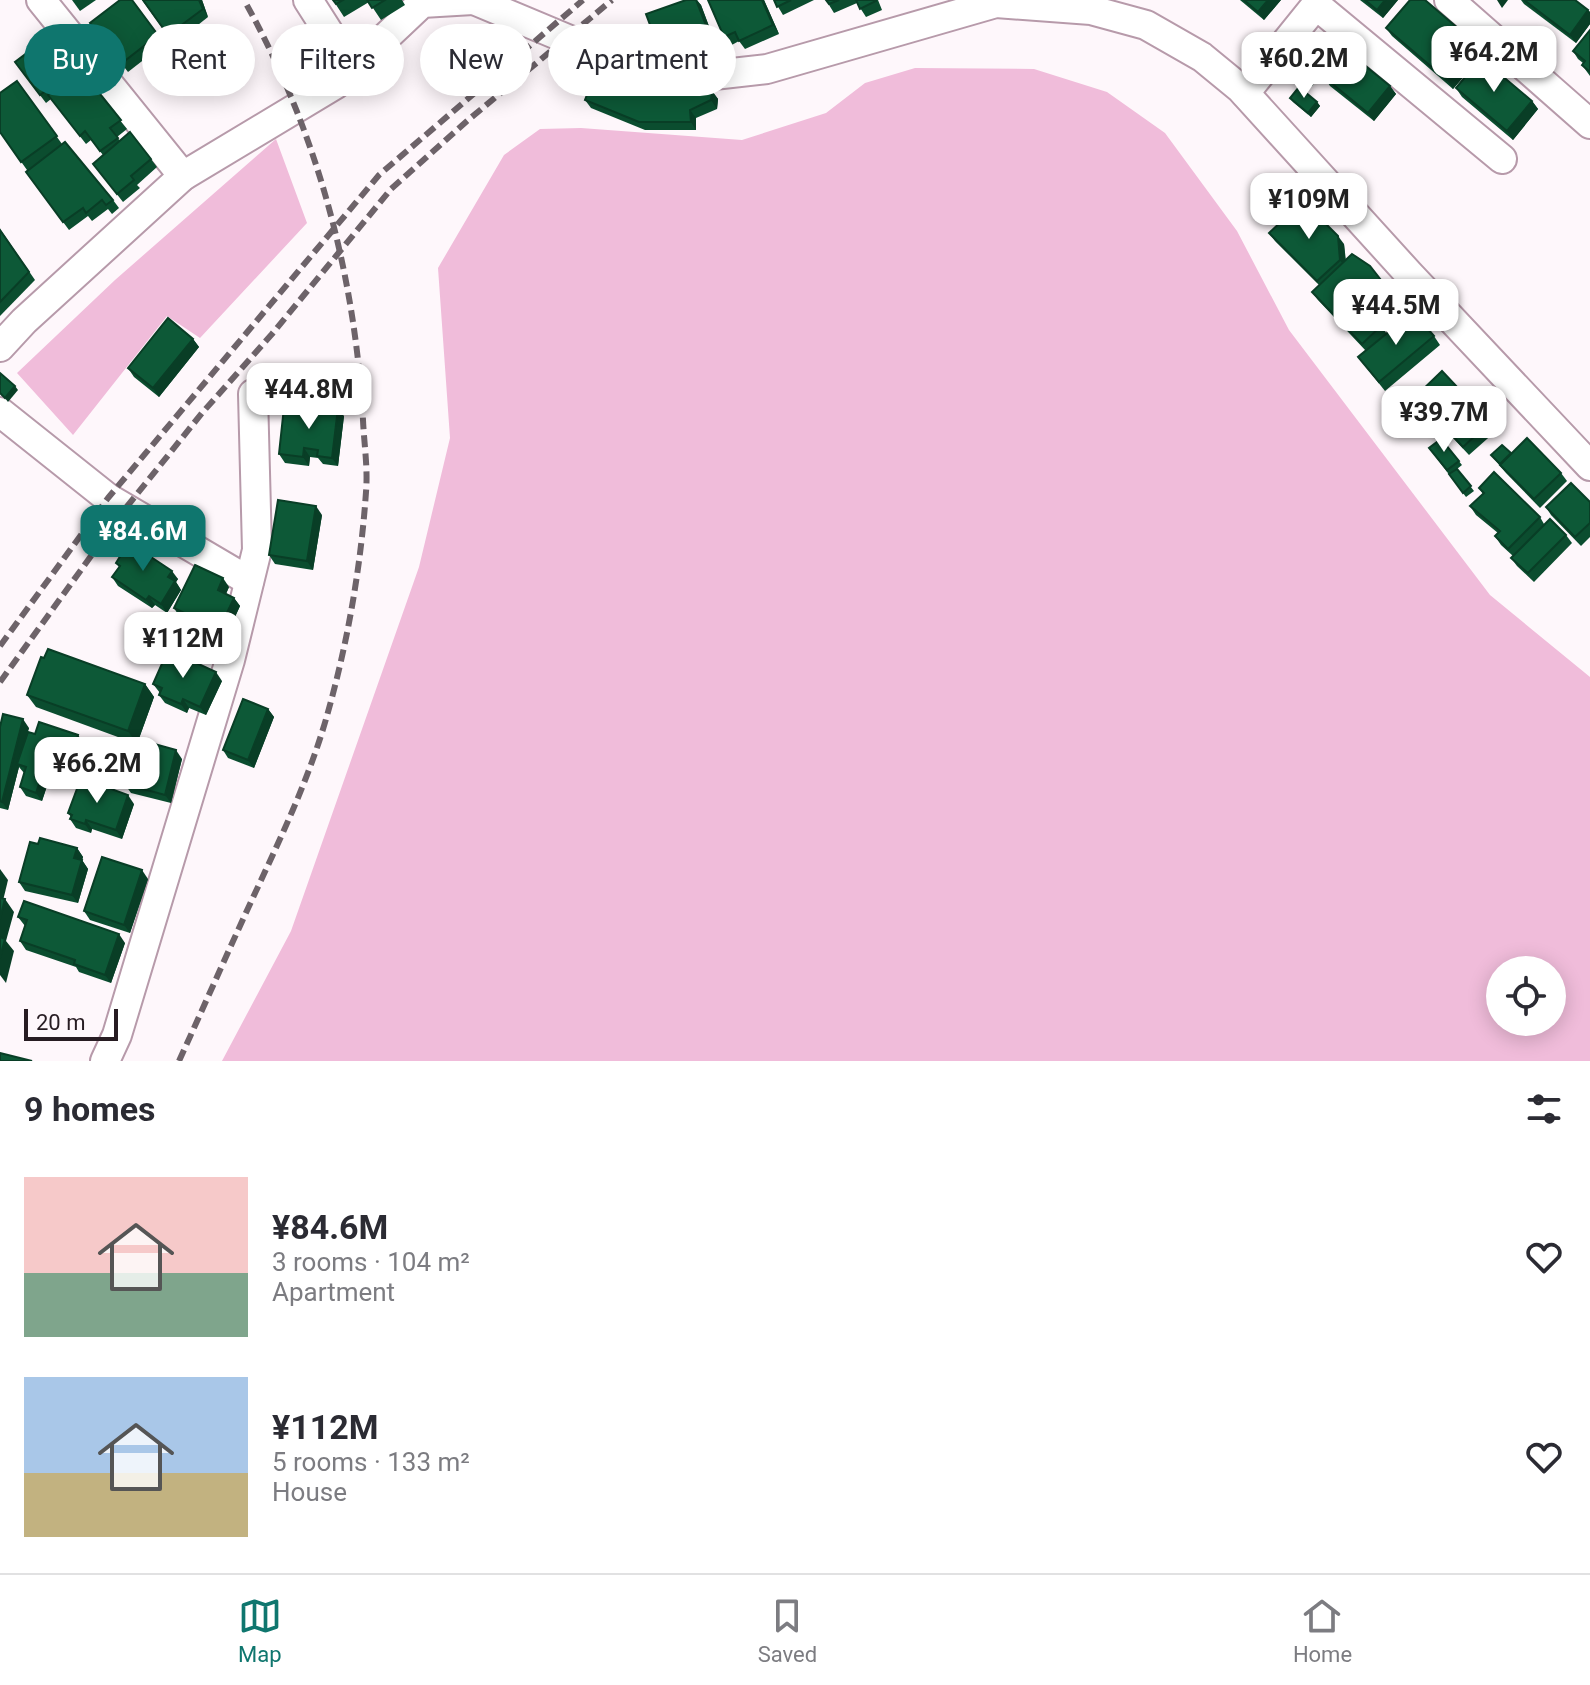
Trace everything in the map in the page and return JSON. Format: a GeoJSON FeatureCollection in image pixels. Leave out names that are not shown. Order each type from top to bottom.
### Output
{"type":"FeatureCollection","features":[{"type":"Feature","properties":{"kind":"street"},"geometry":{"type":"LineString","coordinates":[[41,0],[61,24]]}},
{"type":"Feature","properties":{"kind":"street"},"geometry":{"type":"LineString","coordinates":[[308,0],[323,24]]}},
{"type":"Feature","properties":{"kind":"street"},"geometry":{"type":"LineString","coordinates":[[399,24],[422,2],[474,0],[615,59],[696,77],[767,69],[984,3],[1091,10],[1146,25],[1202,57],[1245,93],[1409,274],[1590,466]]}},
{"type":"Feature","properties":{"kind":"street"},"geometry":{"type":"LineString","coordinates":[[1449,0],[1590,124]]}},
{"type":"Feature","properties":{"kind":"street"},"geometry":{"type":"LineString","coordinates":[[1245,93],[1316,5],[1502,159]]}},
{"type":"Feature","properties":{"kind":"street"},"geometry":{"type":"LineString","coordinates":[[90,24],[97,19]]}},
{"type":"Feature","properties":{"kind":"street"},"geometry":{"type":"LineString","coordinates":[[119,96],[183,176]]}},
{"type":"Feature","properties":{"kind":"street"},"geometry":{"type":"LineString","coordinates":[[0,347],[24,321],[183,176],[316,96]]}},
{"type":"Feature","properties":{"kind":"street"},"geometry":{"type":"LineString","coordinates":[[105,1061],[117,1035],[230,660],[257,550],[253,394]]}},
{"type":"Feature","properties":{"kind":"street"},"geometry":{"type":"LineString","coordinates":[[0,412],[125,509],[249,581]]}},
{"type":"Feature","properties":{"kind":"shaded area"},"geometry":{"type":"Polygon","coordinates":[[[915,68],[1034,69],[1107,92],[1165,133],[1237,231],[1289,330],[1490,595],[1590,677],[1590,1061],[222,1061],[291,931],[419,567],[450,438],[438,268],[504,155],[540,129],[581,128],[742,140],[826,113],[865,83],[915,68]]]}},
{"type":"Feature","properties":{"kind":"shaded area"},"geometry":{"type":"Polygon","coordinates":[[[276,139],[307,223],[200,338],[167,316],[73,435],[17,373],[115,280],[276,139]]]}},
{"type":"Feature","properties":{"kind":"building"},"geometry":{"type":"Polygon","coordinates":[[[120,0],[132,0],[150,24],[142,24],[142,47],[126,60],[126,24],[90,23],[120,0]]]}},
{"type":"Feature","properties":{"kind":"building"},"geometry":{"type":"Polygon","coordinates":[[[143,0],[199,0],[203,9],[183,24],[160,24],[143,0]]]}},
{"type":"Feature","properties":{"kind":"building"},"geometry":{"type":"Polygon","coordinates":[[[367,0],[385,0],[372,8],[367,0]]]}},
{"type":"Feature","properties":{"kind":"building"},"geometry":{"type":"Polygon","coordinates":[[[686,0],[696,0],[705,24],[650,24],[646,14],[686,0]]]}},
{"type":"Feature","properties":{"kind":"building"},"geometry":{"type":"Polygon","coordinates":[[[708,0],[762,0],[773,25],[739,41],[736,24],[718,24],[708,0]]]}},
{"type":"Feature","properties":{"kind":"building"},"geometry":{"type":"Polygon","coordinates":[[[774,0],[791,0],[777,7],[774,0]]]}},
{"type":"Feature","properties":{"kind":"building"},"geometry":{"type":"Polygon","coordinates":[[[856,0],[876,0],[876,1],[860,9],[856,0]]]}},
{"type":"Feature","properties":{"kind":"building"},"geometry":{"type":"Polygon","coordinates":[[[1244,0],[1268,0],[1258,12],[1244,0]]]}},
{"type":"Feature","properties":{"kind":"building"},"geometry":{"type":"Polygon","coordinates":[[[1365,0],[1385,0],[1377,10],[1365,0]]]}},
{"type":"Feature","properties":{"kind":"building"},"geometry":{"type":"Polygon","coordinates":[[[1410,0],[1425,0],[1481,48],[1475,56],[1471,53],[1447,80],[1386,28],[1410,0]]]}},
{"type":"Feature","properties":{"kind":"building"},"geometry":{"type":"Polygon","coordinates":[[[1524,0],[1575,0],[1588,10],[1570,35],[1524,0]]]}},
{"type":"Feature","properties":{"kind":"building"},"geometry":{"type":"Polygon","coordinates":[[[1590,30],[1590,72],[1582,65],[1585,61],[1573,51],[1590,30]]]}},
{"type":"Feature","properties":{"kind":"building"},"geometry":{"type":"Polygon","coordinates":[[[1311,38],[1330,51],[1309,82],[1290,68],[1311,38]]]}},
{"type":"Feature","properties":{"kind":"building"},"geometry":{"type":"Polygon","coordinates":[[[1346,50],[1390,86],[1368,113],[1324,77],[1346,50]]]}},
{"type":"Feature","properties":{"kind":"building"},"geometry":{"type":"Polygon","coordinates":[[[24,55],[24,74],[15,62],[24,55]]]}},
{"type":"Feature","properties":{"kind":"building"},"geometry":{"type":"Polygon","coordinates":[[[1481,58],[1532,101],[1507,131],[1456,88],[1481,58]]]}},
{"type":"Feature","properties":{"kind":"building"},"geometry":{"type":"Polygon","coordinates":[[[17,81],[24,96],[28,96],[57,136],[21,162],[0,132],[0,93],[17,81]]]}},
{"type":"Feature","properties":{"kind":"building"},"geometry":{"type":"Polygon","coordinates":[[[1299,87],[1317,102],[1308,113],[1290,98],[1299,87]]]}},
{"type":"Feature","properties":{"kind":"building"},"geometry":{"type":"Polygon","coordinates":[[[49,96],[102,96],[121,120],[110,128],[118,138],[100,151],[85,131],[80,136],[49,96]]]}},
{"type":"Feature","properties":{"kind":"building"},"geometry":{"type":"Polygon","coordinates":[[[587,96],[711,96],[711,100],[690,110],[691,122],[639,122],[585,100],[587,96]]]}},
{"type":"Feature","properties":{"kind":"building"},"geometry":{"type":"Polygon","coordinates":[[[130,132],[151,159],[131,176],[134,180],[117,194],[93,164],[130,132]]]}},
{"type":"Feature","properties":{"kind":"building"},"geometry":{"type":"Polygon","coordinates":[[[65,142],[113,200],[106,205],[102,200],[86,213],[83,208],[63,222],[26,172],[65,142]]]}},
{"type":"Feature","properties":{"kind":"building"},"geometry":{"type":"Polygon","coordinates":[[[1303,201],[1338,236],[1340,260],[1317,281],[1269,233],[1303,201]]]}},
{"type":"Feature","properties":{"kind":"building"},"geometry":{"type":"Polygon","coordinates":[[[0,230],[29,272],[0,302],[0,230]]]}},
{"type":"Feature","properties":{"kind":"building"},"geometry":{"type":"Polygon","coordinates":[[[1352,254],[1370,266],[1391,293],[1370,314],[1381,326],[1362,344],[1312,292],[1352,254]]]}},
{"type":"Feature","properties":{"kind":"building"},"geometry":{"type":"Polygon","coordinates":[[[1413,312],[1434,336],[1379,382],[1358,357],[1413,312]]]}},
{"type":"Feature","properties":{"kind":"building"},"geometry":{"type":"Polygon","coordinates":[[[168,318],[193,339],[153,388],[128,368],[168,318]]]}},
{"type":"Feature","properties":{"kind":"building"},"geometry":{"type":"Polygon","coordinates":[[[1442,371],[1490,422],[1463,447],[1416,396],[1442,371]]]}},
{"type":"Feature","properties":{"kind":"building"},"geometry":{"type":"Polygon","coordinates":[[[0,373],[15,386],[5,398],[0,393],[0,373]]]}},
{"type":"Feature","properties":{"kind":"building"},"geometry":{"type":"Polygon","coordinates":[[[315,406],[338,408],[332,458],[317,456],[318,450],[304,448],[303,457],[279,454],[284,407],[315,411],[315,406]]]}},
{"type":"Feature","properties":{"kind":"building"},"geometry":{"type":"Polygon","coordinates":[[[1527,438],[1561,473],[1534,499],[1500,465],[1527,438]]]}},
{"type":"Feature","properties":{"kind":"building"},"geometry":{"type":"Polygon","coordinates":[[[1441,439],[1459,461],[1447,470],[1429,448],[1441,439]]]}},
{"type":"Feature","properties":{"kind":"building"},"geometry":{"type":"Polygon","coordinates":[[[1502,445],[1511,453],[1500,464],[1491,455],[1502,445]]]}},
{"type":"Feature","properties":{"kind":"building"},"geometry":{"type":"Polygon","coordinates":[[[1457,469],[1471,486],[1463,493],[1449,474],[1457,469]]]}},
{"type":"Feature","properties":{"kind":"building"},"geometry":{"type":"Polygon","coordinates":[[[1494,472],[1540,517],[1508,549],[1495,536],[1500,531],[1470,506],[1484,493],[1479,488],[1494,472]]]}},
{"type":"Feature","properties":{"kind":"building"},"geometry":{"type":"Polygon","coordinates":[[[1571,483],[1590,502],[1590,523],[1575,537],[1546,507],[1571,483]]]}},
{"type":"Feature","properties":{"kind":"building"},"geometry":{"type":"Polygon","coordinates":[[[278,500],[316,506],[307,561],[269,555],[278,500]]]}},
{"type":"Feature","properties":{"kind":"building"},"geometry":{"type":"Polygon","coordinates":[[[1550,519],[1566,535],[1528,573],[1511,558],[1550,519]]]}},
{"type":"Feature","properties":{"kind":"building"},"geometry":{"type":"Polygon","coordinates":[[[132,537],[146,546],[142,551],[172,571],[168,577],[175,581],[161,604],[149,596],[146,600],[112,577],[120,566],[116,563],[132,537]]]}},
{"type":"Feature","properties":{"kind":"building"},"geometry":{"type":"Polygon","coordinates":[[[195,565],[223,578],[218,590],[234,598],[217,634],[197,625],[199,620],[174,608],[195,565]]]}},
{"type":"Feature","properties":{"kind":"building"},"geometry":{"type":"Polygon","coordinates":[[[48,649],[145,684],[128,731],[27,695],[41,657],[44,658],[48,649]]]}},
{"type":"Feature","properties":{"kind":"building"},"geometry":{"type":"Polygon","coordinates":[[[168,650],[216,672],[200,707],[183,699],[181,704],[159,695],[162,688],[153,684],[168,650]]]}},
{"type":"Feature","properties":{"kind":"building"},"geometry":{"type":"Polygon","coordinates":[[[243,699],[268,709],[248,760],[223,750],[243,699]]]}},
{"type":"Feature","properties":{"kind":"building"},"geometry":{"type":"Polygon","coordinates":[[[3,714],[23,719],[2,802],[0,727],[3,714]]]}},
{"type":"Feature","properties":{"kind":"building"},"geometry":{"type":"Polygon","coordinates":[[[39,722],[78,735],[73,749],[79,751],[69,780],[37,770],[35,776],[41,778],[36,793],[20,787],[26,767],[17,764],[28,732],[35,734],[39,722]]]}},
{"type":"Feature","properties":{"kind":"building"},"geometry":{"type":"Polygon","coordinates":[[[140,740],[176,750],[165,795],[125,784],[126,779],[107,774],[114,748],[136,754],[140,740]]]}},
{"type":"Feature","properties":{"kind":"building"},"geometry":{"type":"Polygon","coordinates":[[[96,743],[116,748],[108,773],[89,768],[96,743]]]}},
{"type":"Feature","properties":{"kind":"building"},"geometry":{"type":"Polygon","coordinates":[[[81,778],[128,795],[116,830],[86,820],[85,824],[70,819],[72,815],[68,813],[81,778]]]}},
{"type":"Feature","properties":{"kind":"building"},"geometry":{"type":"Polygon","coordinates":[[[40,838],[77,848],[74,858],[82,860],[72,895],[19,882],[30,842],[38,844],[40,838]]]}},
{"type":"Feature","properties":{"kind":"building"},"geometry":{"type":"Polygon","coordinates":[[[102,857],[142,870],[124,925],[84,911],[102,857]]]}},
{"type":"Feature","properties":{"kind":"building"},"geometry":{"type":"Polygon","coordinates":[[[0,898],[5,899],[0,919],[0,898]]]}},
{"type":"Feature","properties":{"kind":"building"},"geometry":{"type":"Polygon","coordinates":[[[24,901],[119,934],[105,975],[74,964],[75,960],[20,941],[27,920],[18,917],[24,901]]]}},
{"type":"Feature","properties":{"kind":"building"},"geometry":{"type":"Polygon","coordinates":[[[0,937],[5,939],[0,958],[0,937]]]}},
{"type":"Feature","properties":{"kind":"building"},"geometry":{"type":"Polygon","coordinates":[[[0,1053],[32,1061],[0,1061],[0,1053]]]}},
{"type":"Feature","properties":{"kind":"railway"},"geometry":{"type":"LineString","coordinates":[[179,1061],[286,825],[321,735],[353,603],[366,492],[359,365],[341,256],[328,203],[292,99],[244,0]]}},
{"type":"Feature","properties":{"kind":"railway"},"geometry":{"type":"LineString","coordinates":[[0,646],[108,498],[379,175],[583,0]]}},
{"type":"Feature","properties":{"kind":"railway"},"geometry":{"type":"LineString","coordinates":[[0,682],[125,509],[391,189],[612,0]]}}]}
